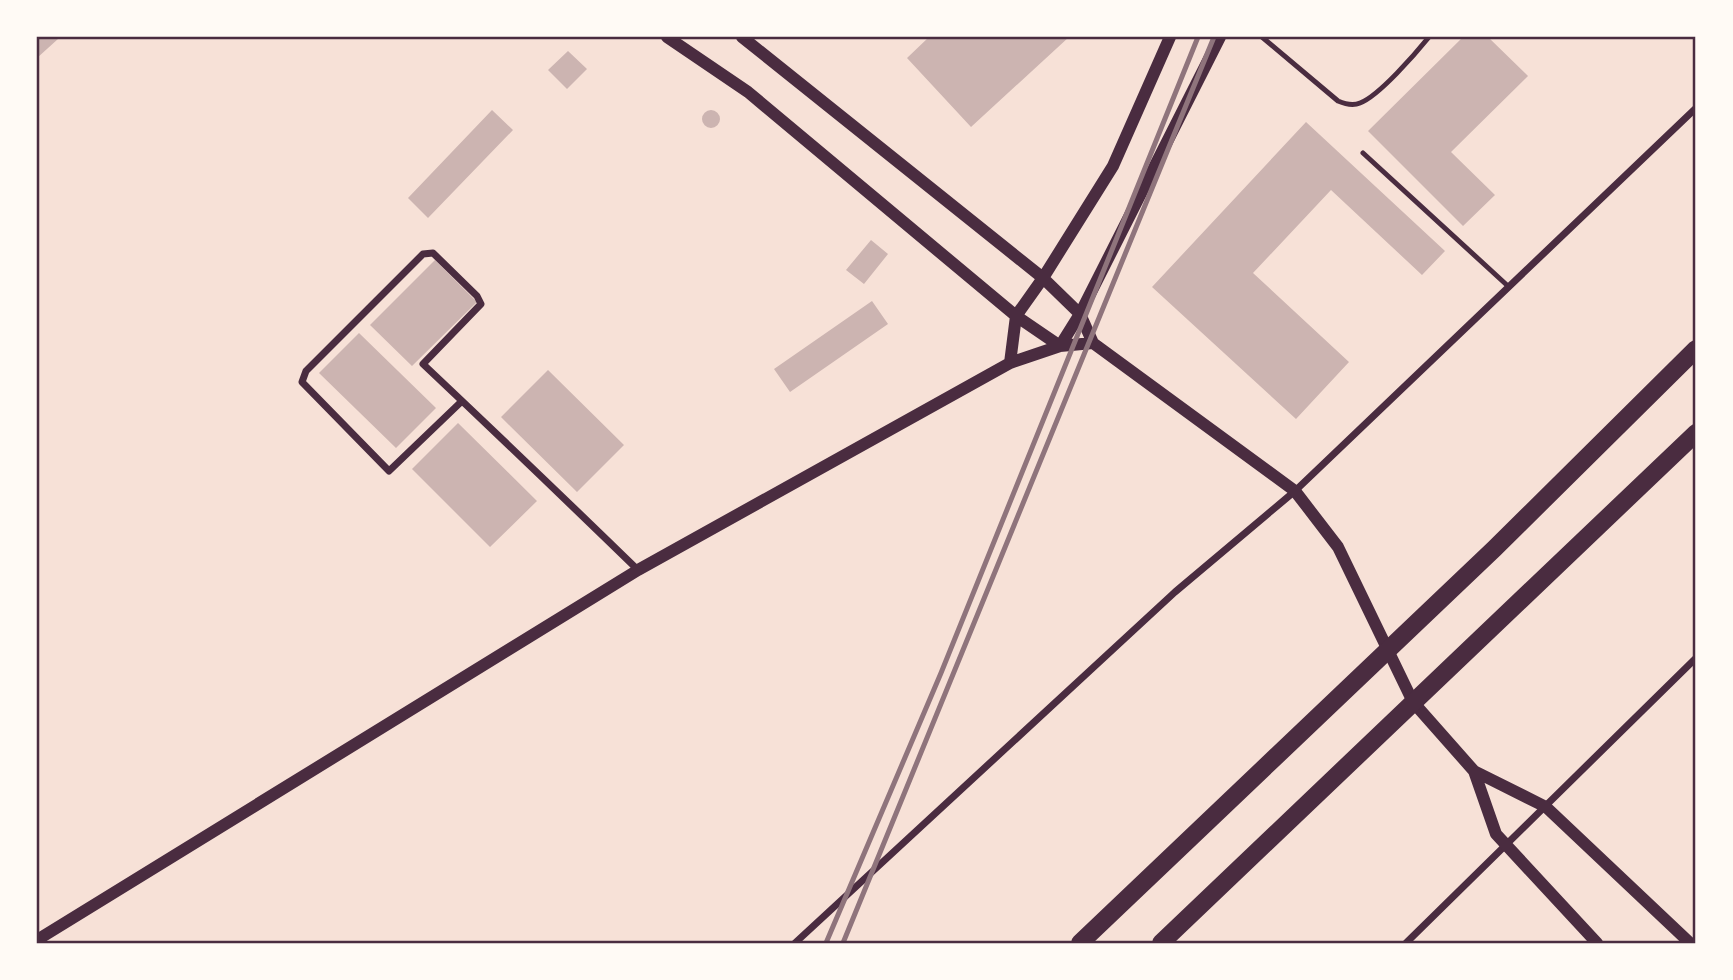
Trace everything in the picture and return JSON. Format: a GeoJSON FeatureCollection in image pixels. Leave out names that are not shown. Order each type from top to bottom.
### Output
{"type":"FeatureCollection","features":[{"type":"Feature","properties":{"kind":"main road"},"geometry":{"type":"LineString","coordinates":[[1080,943],[1387,652],[1696,349]]}},
{"type":"Feature","properties":{"kind":"main road"},"geometry":{"type":"LineString","coordinates":[[1161,943],[1696,433]]}},
{"type":"Feature","properties":{"kind":"street"},"geometry":{"type":"LineString","coordinates":[[667,37],[748,92],[1016,316],[1060,346]]}},
{"type":"Feature","properties":{"kind":"street"},"geometry":{"type":"LineString","coordinates":[[742,37],[1043,278],[1080,314],[1093,343],[1296,491],[1338,547],[1413,702],[1474,771],[1546,807],[1690,943]]}},
{"type":"Feature","properties":{"kind":"street"},"geometry":{"type":"LineString","coordinates":[[1010,363],[1016,316],[1043,278],[1112,166],[1170,37]]}},
{"type":"Feature","properties":{"kind":"street"},"geometry":{"type":"LineString","coordinates":[[1060,346],[1080,314],[1220,37]]}},
{"type":"Feature","properties":{"kind":"street"},"geometry":{"type":"LineString","coordinates":[[795,943],[1175,592],[1296,491],[1696,108]]}},
{"type":"Feature","properties":{"kind":"street"},"geometry":{"type":"LineString","coordinates":[[462,401],[389,471],[302,382],[306,372],[423,254],[433,253],[481,301],[479,307],[424,364],[638,570]]}},
{"type":"Feature","properties":{"kind":"street"},"geometry":{"type":"LineString","coordinates":[[37,940],[638,570],[1010,363],[1060,346],[1093,343]]}},
{"type":"Feature","properties":{"kind":"street"},"geometry":{"type":"LineString","coordinates":[[1406,943],[1506,848],[1696,658]]}},
{"type":"Feature","properties":{"kind":"street"},"geometry":{"type":"LineString","coordinates":[[1474,771],[1496,834],[1506,848],[1597,943]]}},
{"type":"Feature","properties":{"kind":"lane"},"geometry":{"type":"LineString","coordinates":[[1262,37],[1338,101],[1348,105],[1361,103],[1408,62],[1429,37]]}},
{"type":"Feature","properties":{"kind":"lane"},"geometry":{"type":"LineString","coordinates":[[1363,153],[1509,287]]}},
{"type":"Feature","properties":{"kind":"building"},"geometry":{"type":"Polygon","coordinates":[[[37,37],[58,39],[37,58],[37,37]]]}},
{"type":"Feature","properties":{"kind":"building"},"geometry":{"type":"Polygon","coordinates":[[[929,37],[1069,37],[971,127],[907,58],[929,37]]]}},
{"type":"Feature","properties":{"kind":"building"},"geometry":{"type":"Polygon","coordinates":[[[1463,37],[1488,37],[1528,76],[1451,152],[1495,195],[1463,226],[1368,131],[1463,37]]]}},
{"type":"Feature","properties":{"kind":"building"},"geometry":{"type":"Polygon","coordinates":[[[568,51],[587,69],[567,89],[548,70],[568,51]]]}},
{"type":"Feature","properties":{"kind":"building"},"geometry":{"type":"Polygon","coordinates":[[[492,110],[513,130],[428,218],[408,198],[492,110]]]}},
{"type":"Feature","properties":{"kind":"building"},"geometry":{"type":"Polygon","coordinates":[[[711,110],[717,113],[720,119],[717,125],[711,128],[705,125],[702,119],[705,113],[711,110]]]}},
{"type":"Feature","properties":{"kind":"building"},"geometry":{"type":"Polygon","coordinates":[[[1306,122],[1445,251],[1422,275],[1331,190],[1253,273],[1349,362],[1296,419],[1152,287],[1306,122]]]}},
{"type":"Feature","properties":{"kind":"building"},"geometry":{"type":"Polygon","coordinates":[[[871,240],[888,254],[864,284],[846,270],[871,240]]]}},
{"type":"Feature","properties":{"kind":"building"},"geometry":{"type":"Polygon","coordinates":[[[435,260],[477,302],[412,366],[370,325],[435,260]]]}},
{"type":"Feature","properties":{"kind":"building"},"geometry":{"type":"Polygon","coordinates":[[[872,301],[888,324],[790,392],[774,369],[872,301]]]}},
{"type":"Feature","properties":{"kind":"building"},"geometry":{"type":"Polygon","coordinates":[[[359,333],[436,408],[396,448],[319,373],[359,333]]]}},
{"type":"Feature","properties":{"kind":"building"},"geometry":{"type":"Polygon","coordinates":[[[548,370],[624,445],[577,492],[501,417],[548,370]]]}},
{"type":"Feature","properties":{"kind":"building"},"geometry":{"type":"Polygon","coordinates":[[[458,423],[537,501],[490,547],[412,469],[458,423]]]}},
{"type":"Feature","properties":{"kind":"railway"},"geometry":{"type":"LineString","coordinates":[[826,943],[941,673],[1198,37]]}},
{"type":"Feature","properties":{"kind":"railway"},"geometry":{"type":"LineString","coordinates":[[843,943],[1214,37]]}}]}
